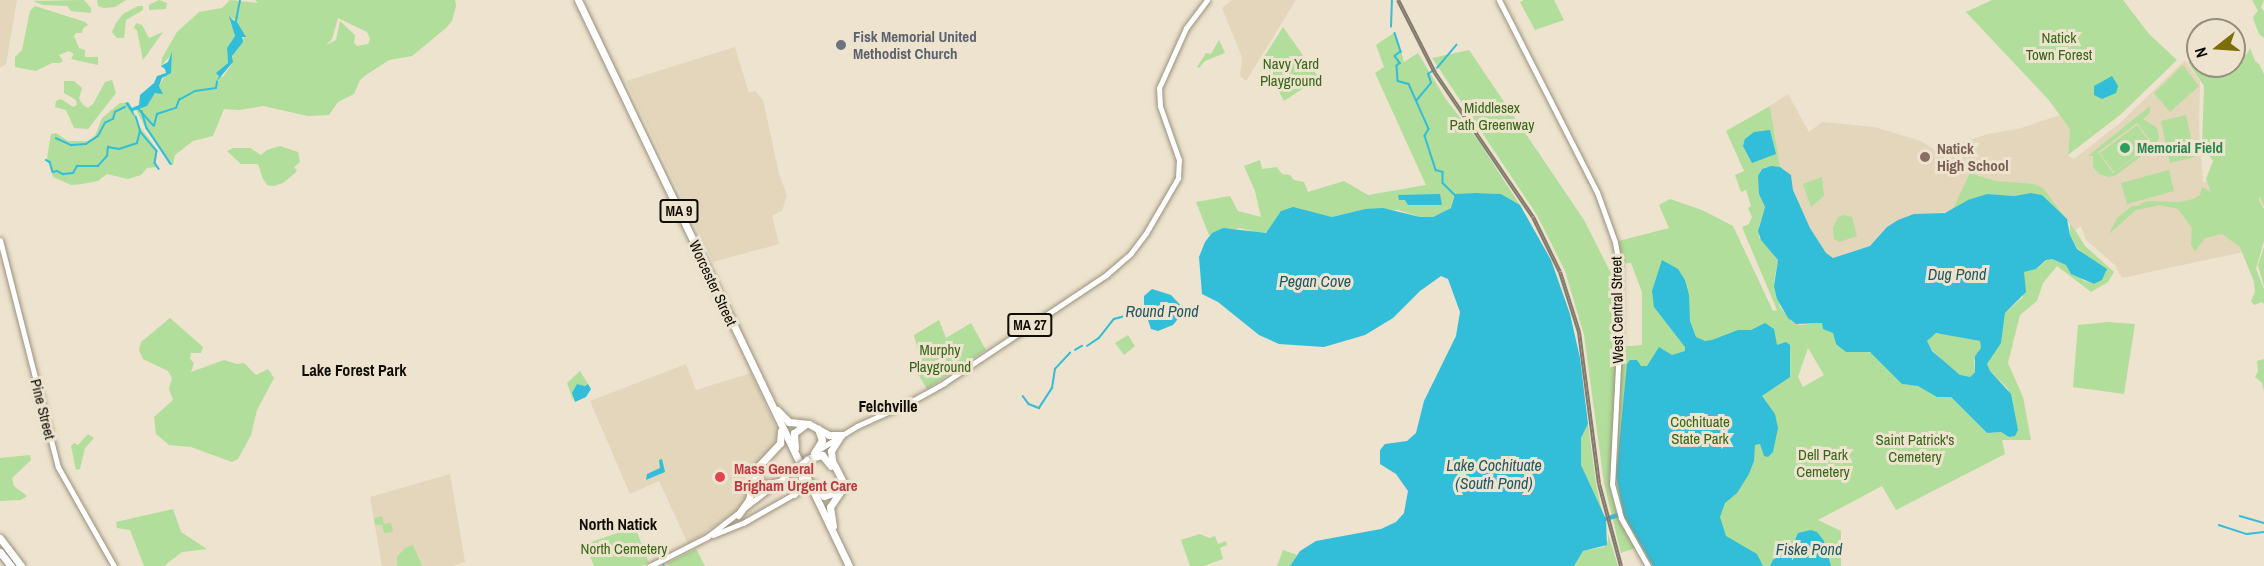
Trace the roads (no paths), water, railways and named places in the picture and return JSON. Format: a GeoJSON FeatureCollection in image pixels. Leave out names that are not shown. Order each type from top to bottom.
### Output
{"type":"FeatureCollection","features":[{"type":"Feature","properties":{"kind":"highway","name":"Worcester Street"},"geometry":{"type":"LineString","coordinates":[[578,0],[817,502],[851,566]]}},
{"type":"Feature","properties":{"kind":"highway","name":"Worcester Street"},"geometry":{"type":"LineString","coordinates":[[583,0],[851,566]]}},
{"type":"Feature","properties":{"kind":"highway"},"geometry":{"type":"LineString","coordinates":[[777,410],[789,422],[807,423],[829,435],[841,435]]}},
{"type":"Feature","properties":{"kind":"highway"},"geometry":{"type":"LineString","coordinates":[[738,515],[749,500],[756,468],[781,440],[779,422]]}},
{"type":"Feature","properties":{"kind":"highway"},"geometry":{"type":"LineString","coordinates":[[795,448],[795,431],[807,423]]}},
{"type":"Feature","properties":{"kind":"highway"},"geometry":{"type":"LineString","coordinates":[[814,453],[822,440],[816,427]]}},
{"type":"Feature","properties":{"kind":"highway"},"geometry":{"type":"LineString","coordinates":[[833,526],[829,509],[840,492],[843,482],[832,460],[831,451],[841,435]]}},
{"type":"Feature","properties":{"kind":"highway"},"geometry":{"type":"LineString","coordinates":[[779,482],[763,485],[758,478],[758,471],[780,449],[789,450],[795,456]]}},
{"type":"Feature","properties":{"kind":"highway"},"geometry":{"type":"LineString","coordinates":[[807,459],[814,455],[823,456],[840,480],[838,490],[829,496],[820,494],[812,483]]}},
{"type":"Feature","properties":{"kind":"highway"},"geometry":{"type":"LineString","coordinates":[[794,494],[803,483],[800,466]]}},
{"type":"Feature","properties":{"kind":"highway"},"geometry":{"type":"LineString","coordinates":[[794,494],[807,492],[817,502]]}},
{"type":"Feature","properties":{"kind":"highway"},"geometry":{"type":"LineString","coordinates":[[0,538],[21,566]]}},
{"type":"Feature","properties":{"kind":"highway"},"geometry":{"type":"LineString","coordinates":[[0,552],[10,566]]}},
{"type":"Feature","properties":{"kind":"main road","name":"MA 27"},"geometry":{"type":"LineString","coordinates":[[650,566],[707,537],[738,515],[814,453],[841,435],[939,386],[1106,274],[1131,253],[1146,233],[1178,179],[1179,160],[1160,106],[1159,88],[1186,28],[1207,0]]}},
{"type":"Feature","properties":{"kind":"main road","name":"West Central Street"},"geometry":{"type":"LineString","coordinates":[[1499,0],[1597,192],[1616,248],[1619,264],[1619,347],[1611,477],[1620,515],[1648,566]]}},
{"type":"Feature","properties":{"kind":"main road","name":"Pine Street"},"geometry":{"type":"LineString","coordinates":[[0,240],[58,467],[68,490],[100,538],[114,566]]}},
{"type":"Feature","properties":{"kind":"main road"},"geometry":{"type":"LineString","coordinates":[[707,537],[743,523],[794,494]]}},
{"type":"Feature","properties":{"kind":"main road"},"geometry":{"type":"LineString","coordinates":[[756,500],[763,512]]}},
{"type":"Feature","properties":{"kind":"water"},"geometry":{"type":"Polygon","coordinates":[[[229,16],[234,21],[236,20],[246,37],[242,37],[243,42],[232,56],[233,62],[217,81],[219,76],[216,73],[228,63],[227,48],[235,36],[229,16]]]}},
{"type":"Feature","properties":{"kind":"water"},"geometry":{"type":"Polygon","coordinates":[[[172,52],[171,73],[162,78],[159,86],[163,94],[155,93],[147,106],[133,111],[136,119],[125,103],[128,102],[132,108],[139,105],[140,95],[154,83],[157,76],[166,73],[161,66],[168,62],[172,52]]]}},
{"type":"Feature","properties":{"kind":"water"},"geometry":{"type":"Polygon","coordinates":[[[2112,76],[2118,86],[2116,93],[2102,99],[2094,95],[2094,86],[2112,76]]]}},
{"type":"Feature","properties":{"kind":"water"},"geometry":{"type":"Polygon","coordinates":[[[1770,130],[1776,154],[1752,163],[1743,146],[1745,139],[1754,132],[1770,130]]]}},
{"type":"Feature","properties":{"kind":"water","name":"Dug Pond"},"geometry":{"type":"Polygon","coordinates":[[[1771,166],[1780,167],[1791,175],[1793,190],[1810,228],[1826,253],[1833,258],[1870,246],[1887,227],[1898,220],[1914,214],[1945,213],[1968,200],[1987,194],[2042,195],[2067,219],[2070,235],[2077,249],[2107,269],[2102,280],[2094,284],[2071,274],[2066,265],[2052,259],[2046,260],[2036,269],[2024,272],[2026,292],[2005,313],[2001,343],[1987,364],[1990,371],[2011,394],[2018,430],[2015,436],[2009,437],[2001,432],[1987,433],[1951,397],[1937,397],[1918,386],[1902,384],[1870,352],[1846,352],[1836,344],[1833,333],[1823,329],[1822,323],[1796,324],[1788,318],[1777,299],[1774,286],[1778,260],[1761,240],[1758,231],[1765,207],[1759,194],[1758,176],[1762,169],[1771,166]],[[1936,333],[1927,341],[1932,351],[1960,375],[1970,377],[1975,372],[1975,356],[1981,348],[1980,341],[1936,333]]]}},
{"type":"Feature","properties":{"kind":"water"},"geometry":{"type":"Polygon","coordinates":[[[1440,194],[1442,205],[1408,205],[1405,200],[1399,200],[1398,195],[1440,194]]]}},
{"type":"Feature","properties":{"kind":"water","name":"Lake Cochituate (South Pond)"},"geometry":{"type":"Polygon","coordinates":[[[1455,194],[1501,194],[1520,205],[1551,260],[1570,314],[1580,358],[1588,424],[1581,438],[1581,465],[1605,517],[1623,511],[1616,476],[1627,364],[1630,360],[1637,360],[1641,366],[1647,366],[1659,347],[1672,355],[1685,351],[1685,347],[1654,307],[1652,291],[1662,260],[1678,269],[1685,280],[1689,295],[1690,321],[1696,337],[1705,341],[1712,340],[1738,330],[1751,330],[1765,323],[1774,329],[1777,345],[1786,342],[1790,345],[1790,377],[1762,396],[1775,414],[1778,428],[1773,452],[1768,457],[1764,456],[1760,444],[1755,445],[1754,461],[1749,474],[1737,493],[1725,503],[1720,517],[1726,536],[1757,554],[1763,566],[1653,566],[1624,516],[1606,521],[1607,545],[1583,551],[1574,566],[1290,566],[1300,551],[1316,541],[1381,529],[1396,522],[1404,513],[1408,491],[1396,474],[1380,464],[1380,450],[1385,444],[1407,441],[1416,433],[1424,401],[1456,336],[1460,312],[1448,279],[1441,276],[1420,291],[1393,318],[1365,335],[1324,347],[1279,344],[1259,335],[1218,302],[1202,294],[1199,257],[1205,242],[1212,233],[1223,228],[1266,233],[1281,211],[1293,207],[1332,217],[1365,209],[1383,208],[1420,217],[1433,217],[1451,208],[1455,194]]]}},
{"type":"Feature","properties":{"kind":"water","name":"Round Pond"},"geometry":{"type":"Polygon","coordinates":[[[1152,289],[1171,295],[1185,310],[1173,325],[1158,331],[1151,329],[1144,308],[1144,296],[1152,289]]]}},
{"type":"Feature","properties":{"kind":"water"},"geometry":{"type":"Polygon","coordinates":[[[577,384],[585,386],[588,384],[591,389],[586,397],[575,402],[572,393],[577,384]]]}},
{"type":"Feature","properties":{"kind":"water"},"geometry":{"type":"Polygon","coordinates":[[[662,459],[665,472],[646,480],[647,474],[660,468],[659,460],[662,459]]]}},
{"type":"Feature","properties":{"kind":"water","name":"Fiske Pond"},"geometry":{"type":"Polygon","coordinates":[[[1811,530],[1817,532],[1824,541],[1831,566],[1770,566],[1773,560],[1792,547],[1798,533],[1811,530]]]}},
{"type":"Feature","properties":{"kind":"waterway"},"geometry":{"type":"LineString","coordinates":[[236,21],[240,0]]}},
{"type":"Feature","properties":{"kind":"waterway"},"geometry":{"type":"LineString","coordinates":[[1391,27],[1392,0]]}},
{"type":"Feature","properties":{"kind":"waterway"},"geometry":{"type":"LineString","coordinates":[[1395,33],[1401,52],[1395,56],[1400,63],[1397,66],[1398,81],[1409,84],[1429,129],[1425,136],[1436,170],[1443,172],[1443,183],[1455,195]]}},
{"type":"Feature","properties":{"kind":"waterway"},"geometry":{"type":"LineString","coordinates":[[1437,68],[1456,45]]}},
{"type":"Feature","properties":{"kind":"waterway"},"geometry":{"type":"LineString","coordinates":[[1416,101],[1431,83],[1428,74],[1434,70]]}},
{"type":"Feature","properties":{"kind":"waterway"},"geometry":{"type":"LineString","coordinates":[[137,107],[154,126],[157,114],[176,108],[179,100],[195,91],[216,88],[217,82]]}},
{"type":"Feature","properties":{"kind":"waterway"},"geometry":{"type":"LineString","coordinates":[[56,138],[71,145],[86,144],[98,136],[105,123],[113,119],[115,112],[125,107]]}},
{"type":"Feature","properties":{"kind":"waterway"},"geometry":{"type":"LineString","coordinates":[[142,111],[147,128],[171,164]]}},
{"type":"Feature","properties":{"kind":"waterway"},"geometry":{"type":"LineString","coordinates":[[46,160],[50,162],[53,172],[63,174],[73,173],[77,166],[98,166],[107,156],[108,147],[119,149],[137,143],[140,131],[136,118]]}},
{"type":"Feature","properties":{"kind":"waterway"},"geometry":{"type":"LineString","coordinates":[[140,131],[157,151],[155,163],[159,169]]}},
{"type":"Feature","properties":{"kind":"waterway"},"geometry":{"type":"LineString","coordinates":[[1087,346],[1099,338],[1114,319],[1136,313],[1144,308]]}},
{"type":"Feature","properties":{"kind":"waterway"},"geometry":{"type":"LineString","coordinates":[[1075,350],[1082,346]]}},
{"type":"Feature","properties":{"kind":"waterway"},"geometry":{"type":"LineString","coordinates":[[1023,396],[1029,404],[1039,408],[1052,388],[1055,369],[1070,353]]}},
{"type":"Feature","properties":{"kind":"waterway"},"geometry":{"type":"LineString","coordinates":[[2240,516],[2264,523]]}},
{"type":"Feature","properties":{"kind":"waterway"},"geometry":{"type":"LineString","coordinates":[[2219,525],[2247,534],[2264,532]]}},
{"type":"Feature","properties":{"kind":"railway"},"geometry":{"type":"LineString","coordinates":[[1398,0],[1435,73],[1533,217],[1560,272],[1579,332],[1599,484],[1621,566]]}},
{"type":"Feature","properties":{"kind":"place","name":"Fisk Memorial United Methodist Church"},"geometry":{"type":"Point","coordinates":[841,45]}},
{"type":"Feature","properties":{"kind":"place","name":"Memorial Field"},"geometry":{"type":"Point","coordinates":[2125,148]}},
{"type":"Feature","properties":{"kind":"place","name":"Natick High School"},"geometry":{"type":"Point","coordinates":[1925,157]}},
{"type":"Feature","properties":{"kind":"place","name":"Mass General Brigham Urgent Care"},"geometry":{"type":"Point","coordinates":[720,477]}},
{"type":"Feature","properties":{"kind":"district","name":"Lake Forest Park"},"geometry":{"type":"Point","coordinates":[354,370]}},
{"type":"Feature","properties":{"kind":"district","name":"Felchville"},"geometry":{"type":"Point","coordinates":[888,406]}},
{"type":"Feature","properties":{"kind":"district","name":"North Natick"},"geometry":{"type":"Point","coordinates":[618,524]}},
{"type":"Feature","properties":{"kind":"park label","name":"Natick Town Forest"},"geometry":{"type":"Point","coordinates":[2059,46]}},
{"type":"Feature","properties":{"kind":"park label","name":"Navy Yard Playground"},"geometry":{"type":"Point","coordinates":[1291,72]}},
{"type":"Feature","properties":{"kind":"park label","name":"Middlesex Path Greenway"},"geometry":{"type":"Point","coordinates":[1492,116]}},
{"type":"Feature","properties":{"kind":"park label","name":"Murphy Playground"},"geometry":{"type":"Point","coordinates":[940,358]}},
{"type":"Feature","properties":{"kind":"park label","name":"Cochituate State Park"},"geometry":{"type":"Point","coordinates":[1700,430]}},
{"type":"Feature","properties":{"kind":"park label","name":"Saint Patrick's Cemetery"},"geometry":{"type":"Point","coordinates":[1915,448]}},
{"type":"Feature","properties":{"kind":"park label","name":"Dell Park Cemetery"},"geometry":{"type":"Point","coordinates":[1823,462]}},
{"type":"Feature","properties":{"kind":"park label","name":"North Cemetery"},"geometry":{"type":"Point","coordinates":[624,549]}},
{"type":"Feature","properties":{"kind":"water label","name":"Pegan Cove"},"geometry":{"type":"Point","coordinates":[1315,281]}}]}
